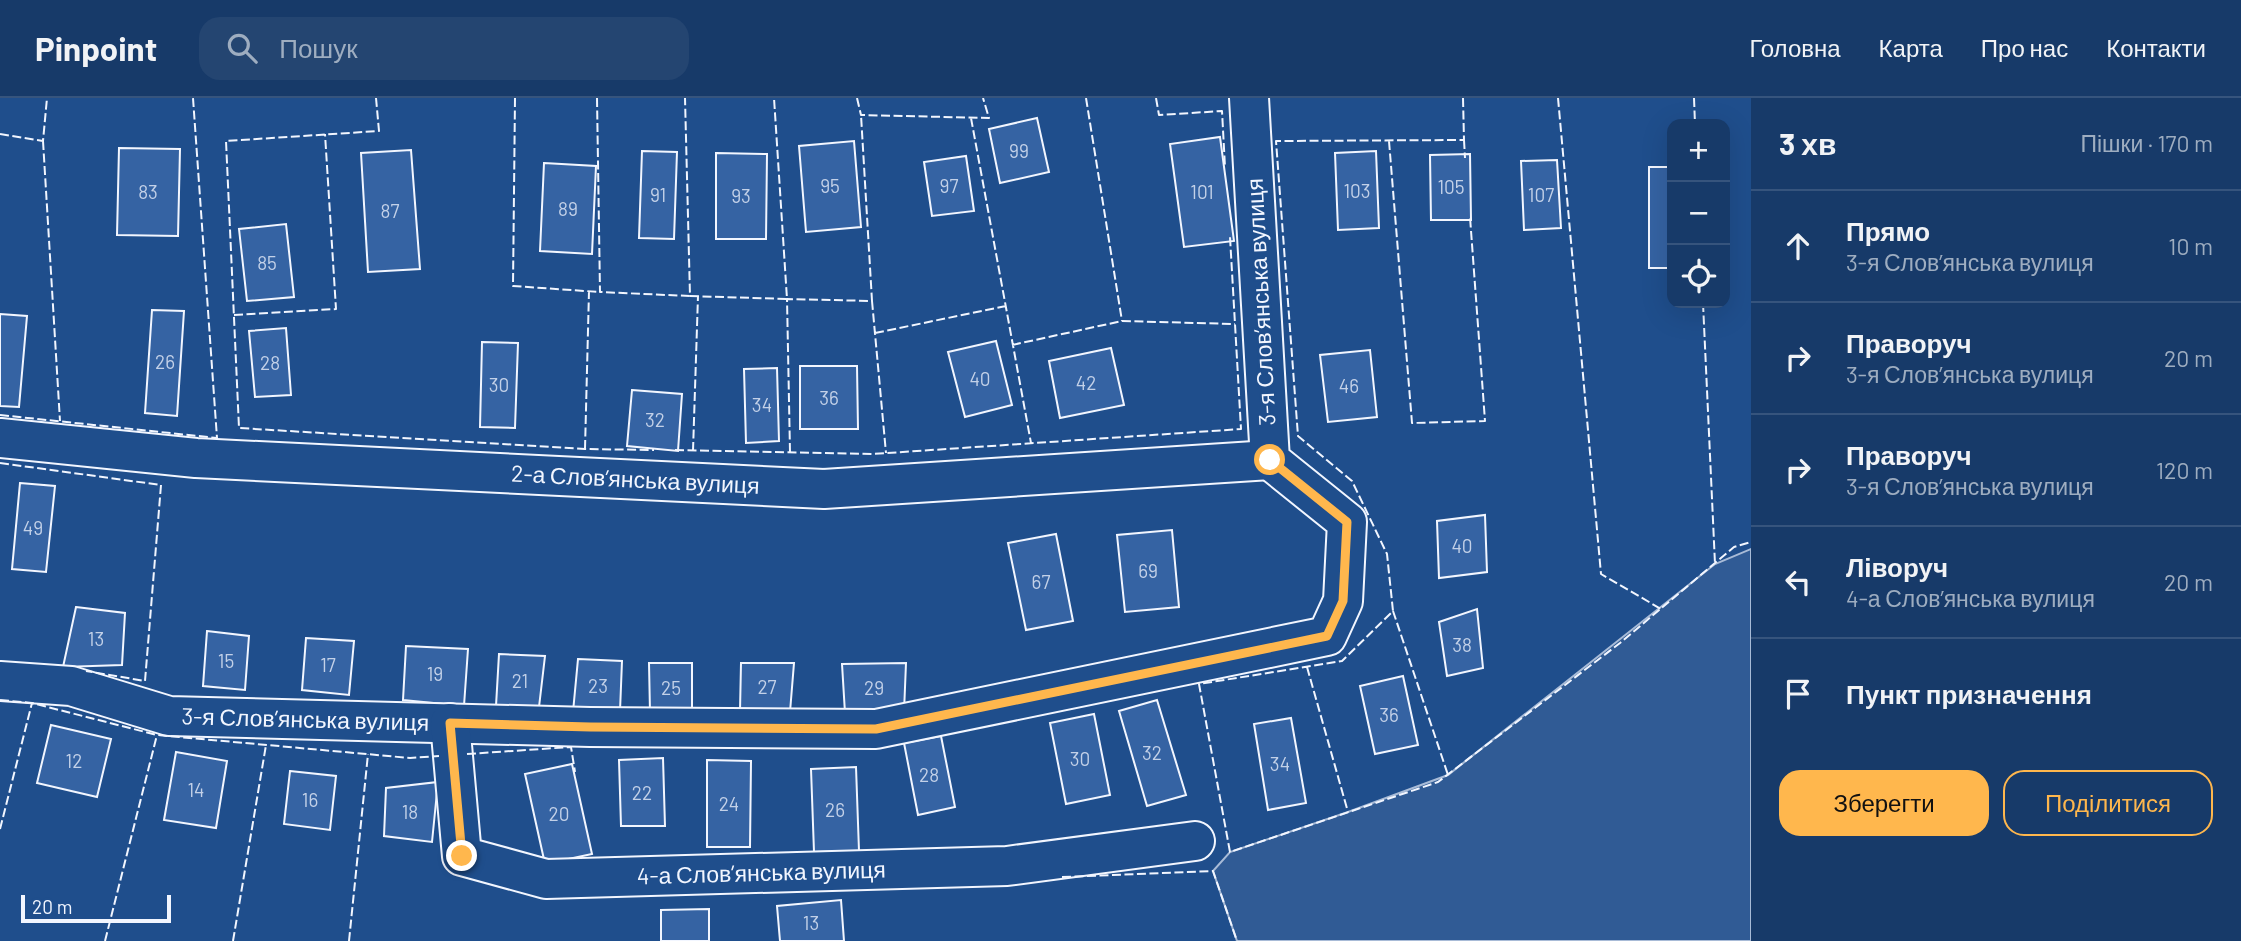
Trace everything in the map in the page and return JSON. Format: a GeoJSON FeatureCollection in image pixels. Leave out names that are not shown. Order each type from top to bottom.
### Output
{"type":"FeatureCollection","features":[{"type":"Feature","properties":{"kind":"street","name":"3-я Слов’янська вулиця"},"geometry":{"type":"LineString","coordinates":[[0,681],[71,687],[169,716],[590,727],[876,729],[1327,636],[1343,601],[1347,522],[1270,460],[1249,98]]}},
{"type":"Feature","properties":{"kind":"street","name":"2-а Слов’янська вулиця"},"geometry":{"type":"LineString","coordinates":[[0,438],[196,458],[824,489],[1270,460]]}},
{"type":"Feature","properties":{"kind":"street","name":"4-а Слов’янська вулиця"},"geometry":{"type":"LineString","coordinates":[[450,723],[462,856],[546,879],[1007,866],[1195,841]]}},
{"type":"Feature","properties":{"kind":"shaded area"},"geometry":{"type":"Polygon","coordinates":[[[1751,549],[1751,941],[1237,941],[1213,871],[1230,852],[1448,775],[1715,564],[1751,549]]]}},
{"type":"Feature","properties":{"kind":"building"},"geometry":{"type":"Polygon","coordinates":[[[1037,118],[1049,172],[1000,183],[989,129],[1037,118]]]}},
{"type":"Feature","properties":{"kind":"building"},"geometry":{"type":"Polygon","coordinates":[[[1220,137],[1234,241],[1184,247],[1170,144],[1220,137]]]}},
{"type":"Feature","properties":{"kind":"building"},"geometry":{"type":"Polygon","coordinates":[[[854,141],[861,227],[806,232],[799,146],[854,141]]]}},
{"type":"Feature","properties":{"kind":"building"},"geometry":{"type":"Polygon","coordinates":[[[119,148],[180,149],[178,236],[117,235],[119,148]]]}},
{"type":"Feature","properties":{"kind":"building"},"geometry":{"type":"Polygon","coordinates":[[[411,150],[420,269],[368,272],[361,153],[411,150]]]}},
{"type":"Feature","properties":{"kind":"building"},"geometry":{"type":"Polygon","coordinates":[[[642,151],[677,152],[674,239],[639,238],[642,151]]]}},
{"type":"Feature","properties":{"kind":"building"},"geometry":{"type":"Polygon","coordinates":[[[1376,151],[1379,228],[1338,230],[1335,153],[1376,151]]]}},
{"type":"Feature","properties":{"kind":"building"},"geometry":{"type":"Polygon","coordinates":[[[716,153],[767,154],[766,239],[716,239],[716,153]]]}},
{"type":"Feature","properties":{"kind":"building"},"geometry":{"type":"Polygon","coordinates":[[[1470,154],[1471,220],[1431,220],[1430,155],[1470,154]]]}},
{"type":"Feature","properties":{"kind":"building"},"geometry":{"type":"Polygon","coordinates":[[[966,156],[974,211],[932,216],[924,162],[966,156]]]}},
{"type":"Feature","properties":{"kind":"building"},"geometry":{"type":"Polygon","coordinates":[[[1557,160],[1561,228],[1524,230],[1521,161],[1557,160]]]}},
{"type":"Feature","properties":{"kind":"building"},"geometry":{"type":"Polygon","coordinates":[[[544,163],[596,166],[592,254],[540,251],[544,163]]]}},
{"type":"Feature","properties":{"kind":"building"},"geometry":{"type":"Polygon","coordinates":[[[1649,167],[1667,167],[1667,268],[1649,268],[1649,167]]]}},
{"type":"Feature","properties":{"kind":"building"},"geometry":{"type":"Polygon","coordinates":[[[286,224],[294,297],[247,301],[239,229],[286,224]]]}},
{"type":"Feature","properties":{"kind":"building"},"geometry":{"type":"Polygon","coordinates":[[[152,310],[184,311],[177,416],[145,413],[152,310]]]}},
{"type":"Feature","properties":{"kind":"building"},"geometry":{"type":"Polygon","coordinates":[[[0,314],[27,316],[19,407],[0,406],[0,314]]]}},
{"type":"Feature","properties":{"kind":"building"},"geometry":{"type":"Polygon","coordinates":[[[286,328],[291,395],[255,397],[249,331],[286,328]]]}},
{"type":"Feature","properties":{"kind":"building"},"geometry":{"type":"Polygon","coordinates":[[[996,341],[1012,405],[965,417],[948,352],[996,341]]]}},
{"type":"Feature","properties":{"kind":"building"},"geometry":{"type":"Polygon","coordinates":[[[482,342],[518,343],[515,428],[480,427],[482,342]]]}},
{"type":"Feature","properties":{"kind":"building"},"geometry":{"type":"Polygon","coordinates":[[[1111,348],[1124,405],[1060,418],[1049,361],[1111,348]]]}},
{"type":"Feature","properties":{"kind":"building"},"geometry":{"type":"Polygon","coordinates":[[[1370,350],[1377,417],[1328,422],[1320,355],[1370,350]]]}},
{"type":"Feature","properties":{"kind":"building"},"geometry":{"type":"Polygon","coordinates":[[[800,366],[857,366],[858,429],[800,429],[800,366]]]}},
{"type":"Feature","properties":{"kind":"building"},"geometry":{"type":"Polygon","coordinates":[[[777,368],[779,441],[746,443],[744,369],[777,368]]]}},
{"type":"Feature","properties":{"kind":"building"},"geometry":{"type":"Polygon","coordinates":[[[632,390],[682,394],[678,451],[627,446],[632,390]]]}},
{"type":"Feature","properties":{"kind":"building"},"geometry":{"type":"Polygon","coordinates":[[[20,483],[55,486],[46,572],[12,569],[20,483]]]}},
{"type":"Feature","properties":{"kind":"building"},"geometry":{"type":"Polygon","coordinates":[[[1485,515],[1487,572],[1439,578],[1437,521],[1485,515]]]}},
{"type":"Feature","properties":{"kind":"building"},"geometry":{"type":"Polygon","coordinates":[[[1172,530],[1179,607],[1125,612],[1117,535],[1172,530]]]}},
{"type":"Feature","properties":{"kind":"building"},"geometry":{"type":"Polygon","coordinates":[[[1056,534],[1073,621],[1026,630],[1008,543],[1056,534]]]}},
{"type":"Feature","properties":{"kind":"building"},"geometry":{"type":"Polygon","coordinates":[[[76,607],[125,613],[122,665],[63,667],[76,607]]]}},
{"type":"Feature","properties":{"kind":"building"},"geometry":{"type":"Polygon","coordinates":[[[1477,609],[1483,668],[1447,676],[1439,622],[1477,609]]]}},
{"type":"Feature","properties":{"kind":"building"},"geometry":{"type":"Polygon","coordinates":[[[207,631],[249,636],[245,690],[203,686],[207,631]]]}},
{"type":"Feature","properties":{"kind":"building"},"geometry":{"type":"Polygon","coordinates":[[[306,638],[354,641],[349,695],[302,690],[306,638]]]}},
{"type":"Feature","properties":{"kind":"building"},"geometry":{"type":"Polygon","coordinates":[[[406,646],[468,649],[464,706],[403,700],[406,646]]]}},
{"type":"Feature","properties":{"kind":"building"},"geometry":{"type":"Polygon","coordinates":[[[499,654],[545,656],[539,707],[496,706],[499,654]]]}},
{"type":"Feature","properties":{"kind":"building"},"geometry":{"type":"Polygon","coordinates":[[[578,659],[622,661],[620,711],[573,712],[578,659]]]}},
{"type":"Feature","properties":{"kind":"building"},"geometry":{"type":"Polygon","coordinates":[[[649,663],[692,663],[692,713],[650,712],[649,663]]]}},
{"type":"Feature","properties":{"kind":"building"},"geometry":{"type":"Polygon","coordinates":[[[741,663],[794,663],[790,712],[740,711],[741,663]]]}},
{"type":"Feature","properties":{"kind":"building"},"geometry":{"type":"Polygon","coordinates":[[[906,663],[904,712],[845,713],[842,664],[906,663]]]}},
{"type":"Feature","properties":{"kind":"building"},"geometry":{"type":"Polygon","coordinates":[[[1403,676],[1418,745],[1375,754],[1360,686],[1403,676]]]}},
{"type":"Feature","properties":{"kind":"building"},"geometry":{"type":"Polygon","coordinates":[[[1157,700],[1186,795],[1147,806],[1119,711],[1157,700]]]}},
{"type":"Feature","properties":{"kind":"building"},"geometry":{"type":"Polygon","coordinates":[[[1094,714],[1110,795],[1066,804],[1050,723],[1094,714]]]}},
{"type":"Feature","properties":{"kind":"building"},"geometry":{"type":"Polygon","coordinates":[[[1291,718],[1306,803],[1268,810],[1254,724],[1291,718]]]}},
{"type":"Feature","properties":{"kind":"building"},"geometry":{"type":"Polygon","coordinates":[[[51,725],[111,739],[97,797],[37,783],[51,725]]]}},
{"type":"Feature","properties":{"kind":"building"},"geometry":{"type":"Polygon","coordinates":[[[941,736],[955,807],[918,815],[904,743],[941,736]]]}},
{"type":"Feature","properties":{"kind":"building"},"geometry":{"type":"Polygon","coordinates":[[[176,752],[227,761],[216,828],[164,820],[176,752]]]}},
{"type":"Feature","properties":{"kind":"building"},"geometry":{"type":"Polygon","coordinates":[[[663,758],[665,826],[621,826],[619,760],[663,758]]]}},
{"type":"Feature","properties":{"kind":"building"},"geometry":{"type":"Polygon","coordinates":[[[707,760],[751,761],[750,847],[707,847],[707,760]]]}},
{"type":"Feature","properties":{"kind":"building"},"geometry":{"type":"Polygon","coordinates":[[[572,764],[592,854],[545,864],[525,774],[572,764]]]}},
{"type":"Feature","properties":{"kind":"building"},"geometry":{"type":"Polygon","coordinates":[[[856,767],[859,851],[814,852],[811,769],[856,767]]]}},
{"type":"Feature","properties":{"kind":"building"},"geometry":{"type":"Polygon","coordinates":[[[290,771],[336,776],[330,830],[284,824],[290,771]]]}},
{"type":"Feature","properties":{"kind":"building"},"geometry":{"type":"Polygon","coordinates":[[[438,782],[432,842],[384,836],[386,788],[438,782]]]}},
{"type":"Feature","properties":{"kind":"building"},"geometry":{"type":"Polygon","coordinates":[[[841,900],[844,941],[780,941],[777,906],[841,900]]]}},
{"type":"Feature","properties":{"kind":"building"},"geometry":{"type":"Polygon","coordinates":[[[709,909],[709,941],[661,941],[661,910],[709,909]]]}},
{"type":"Feature","properties":{"kind":"fence"},"geometry":{"type":"LineString","coordinates":[[0,134],[43,141],[47,98]]}},
{"type":"Feature","properties":{"kind":"fence"},"geometry":{"type":"LineString","coordinates":[[0,415],[217,438],[193,98]]}},
{"type":"Feature","properties":{"kind":"fence"},"geometry":{"type":"LineString","coordinates":[[376,98],[379,131],[226,141],[239,428],[585,449],[654,450]]}},
{"type":"Feature","properties":{"kind":"fence"},"geometry":{"type":"LineString","coordinates":[[515,98],[513,286],[600,292]]}},
{"type":"Feature","properties":{"kind":"fence"},"geometry":{"type":"LineString","coordinates":[[597,98],[600,292],[690,296],[685,98]]}},
{"type":"Feature","properties":{"kind":"fence"},"geometry":{"type":"LineString","coordinates":[[690,296],[787,299],[774,98]]}},
{"type":"Feature","properties":{"kind":"fence"},"geometry":{"type":"LineString","coordinates":[[857,98],[861,115],[989,118],[983,98]]}},
{"type":"Feature","properties":{"kind":"fence"},"geometry":{"type":"LineString","coordinates":[[1086,98],[1122,321]]}},
{"type":"Feature","properties":{"kind":"fence"},"geometry":{"type":"LineString","coordinates":[[1156,98],[1159,115],[1222,111],[1225,167]]}},
{"type":"Feature","properties":{"kind":"fence"},"geometry":{"type":"LineString","coordinates":[[1463,98],[1464,140],[1276,141],[1298,436],[1352,481],[1387,554],[1393,611],[1342,661],[1199,684],[1230,852],[1438,782],[1620,643],[1734,547],[1751,542]]}},
{"type":"Feature","properties":{"kind":"fence"},"geometry":{"type":"LineString","coordinates":[[1558,98],[1601,574],[1661,609]]}},
{"type":"Feature","properties":{"kind":"fence"},"geometry":{"type":"LineString","coordinates":[[1694,98],[1695,119]]}},
{"type":"Feature","properties":{"kind":"fence"},"geometry":{"type":"LineString","coordinates":[[790,452],[787,299],[872,301],[861,115]]}},
{"type":"Feature","properties":{"kind":"fence"},"geometry":{"type":"LineString","coordinates":[[971,118],[1031,443]]}},
{"type":"Feature","properties":{"kind":"fence"},"geometry":{"type":"LineString","coordinates":[[234,315],[336,309],[325,134]]}},
{"type":"Feature","properties":{"kind":"fence"},"geometry":{"type":"LineString","coordinates":[[1464,140],[1465,158]]}},
{"type":"Feature","properties":{"kind":"fence"},"geometry":{"type":"LineString","coordinates":[[43,141],[60,421]]}},
{"type":"Feature","properties":{"kind":"fence"},"geometry":{"type":"LineString","coordinates":[[1389,141],[1412,423],[1485,421],[1470,217]]}},
{"type":"Feature","properties":{"kind":"fence"},"geometry":{"type":"LineString","coordinates":[[675,450],[873,454],[1241,429],[1230,237]]}},
{"type":"Feature","properties":{"kind":"fence"},"geometry":{"type":"LineString","coordinates":[[585,449],[589,291]]}},
{"type":"Feature","properties":{"kind":"fence"},"geometry":{"type":"LineString","coordinates":[[693,451],[698,296]]}},
{"type":"Feature","properties":{"kind":"fence"},"geometry":{"type":"LineString","coordinates":[[872,301],[886,453]]}},
{"type":"Feature","properties":{"kind":"fence"},"geometry":{"type":"LineString","coordinates":[[875,333],[1006,306]]}},
{"type":"Feature","properties":{"kind":"fence"},"geometry":{"type":"LineString","coordinates":[[1703,308],[1715,564]]}},
{"type":"Feature","properties":{"kind":"fence"},"geometry":{"type":"LineString","coordinates":[[1012,345],[1122,321],[1235,324]]}},
{"type":"Feature","properties":{"kind":"fence"},"geometry":{"type":"LineString","coordinates":[[0,463],[161,485],[145,681],[86,671]]}},
{"type":"Feature","properties":{"kind":"fence"},"geometry":{"type":"LineString","coordinates":[[1393,611],[1448,775]]}},
{"type":"Feature","properties":{"kind":"fence"},"geometry":{"type":"LineString","coordinates":[[1307,667],[1348,812]]}},
{"type":"Feature","properties":{"kind":"fence"},"geometry":{"type":"LineString","coordinates":[[0,700],[32,703],[157,735],[410,758],[439,756]]}},
{"type":"Feature","properties":{"kind":"fence"},"geometry":{"type":"LineString","coordinates":[[0,829],[32,703]]}},
{"type":"Feature","properties":{"kind":"fence"},"geometry":{"type":"LineString","coordinates":[[105,941],[157,735]]}},
{"type":"Feature","properties":{"kind":"fence"},"geometry":{"type":"LineString","coordinates":[[233,941],[266,745]]}},
{"type":"Feature","properties":{"kind":"fence"},"geometry":{"type":"LineString","coordinates":[[467,754],[571,747],[575,772]]}},
{"type":"Feature","properties":{"kind":"fence"},"geometry":{"type":"LineString","coordinates":[[349,941],[368,754]]}},
{"type":"Feature","properties":{"kind":"fence"},"geometry":{"type":"LineString","coordinates":[[1062,877],[1213,871],[1237,941]]}},
{"type":"Feature","properties":{"kind":"route"},"geometry":{"type":"LineString","coordinates":[[462,856],[450,723],[876,729],[1327,636],[1343,601],[1347,522],[1270,460]]}}]}
